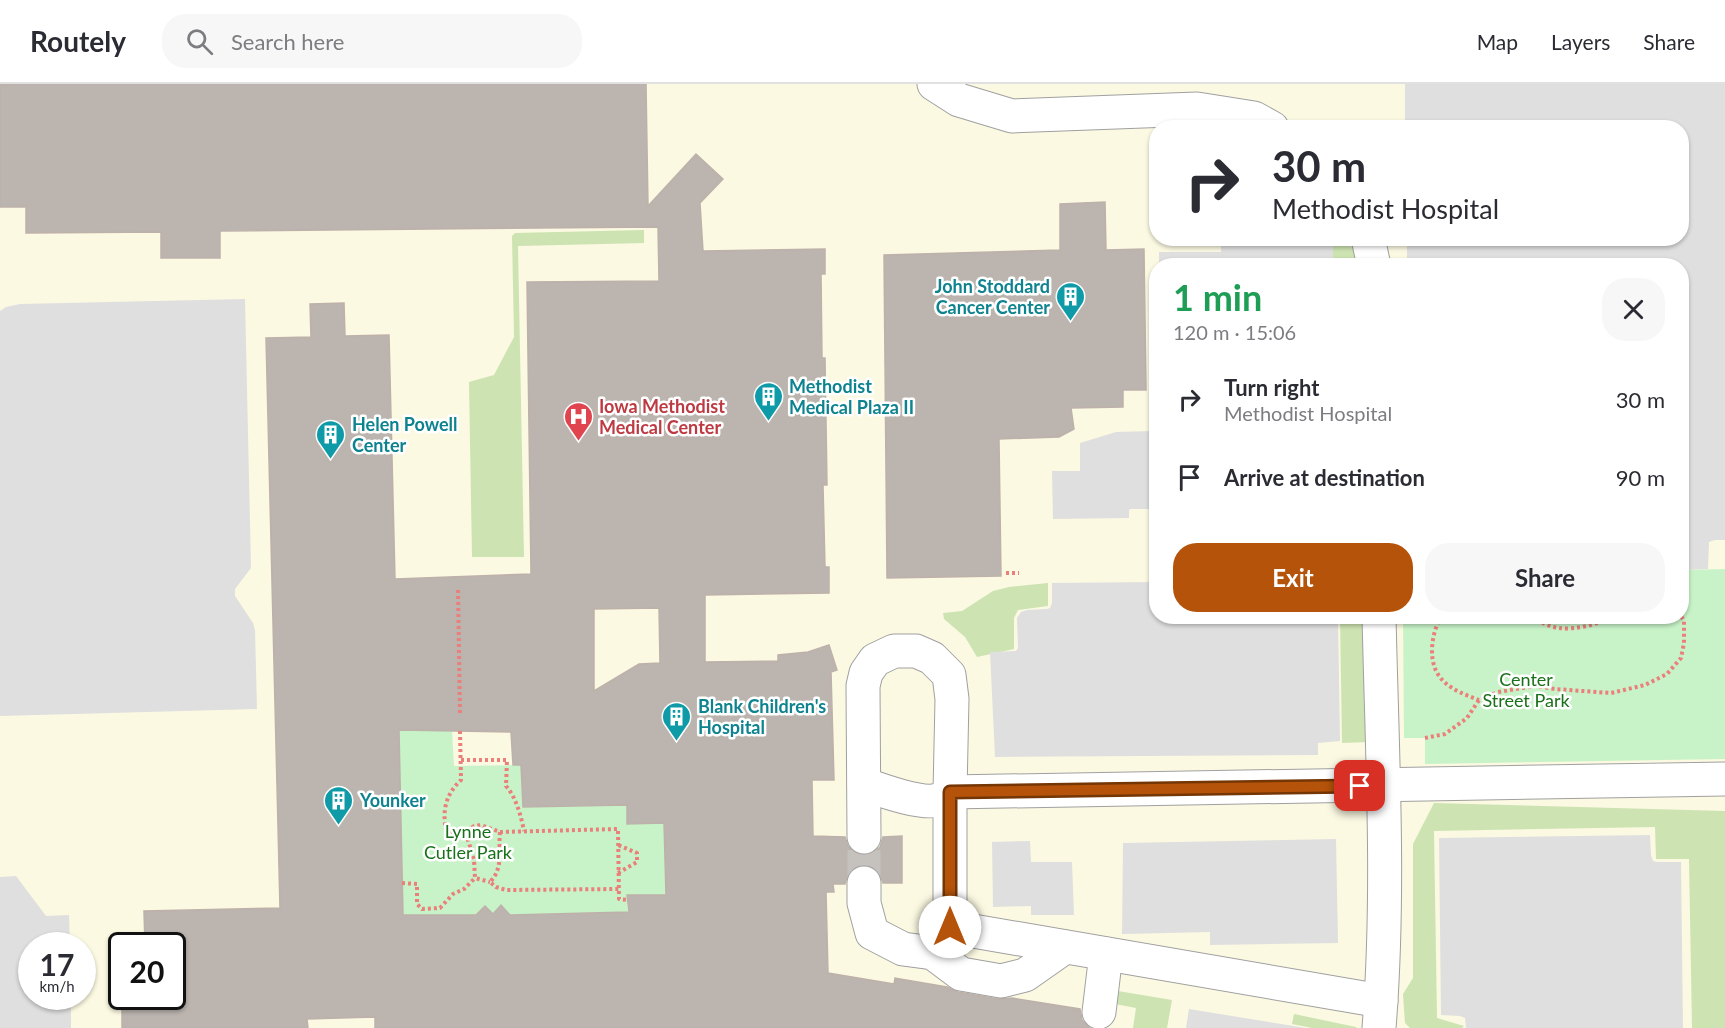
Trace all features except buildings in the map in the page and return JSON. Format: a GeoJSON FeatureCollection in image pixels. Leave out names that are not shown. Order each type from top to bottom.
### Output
{"type":"FeatureCollection","features":[{"type":"Feature","properties":{"kind":"lane"},"geometry":{"type":"LineString","coordinates":[[934,84],[959,100],[1012,116],[1197,110],[1258,120]]}},
{"type":"Feature","properties":{"kind":"lane"},"geometry":{"type":"LineString","coordinates":[[864,883],[864,903],[872,933],[903,949],[941,940],[1065,947],[1380,1014],[1384,824],[1379,624]]}},
{"type":"Feature","properties":{"kind":"lane"},"geometry":{"type":"LineString","coordinates":[[864,837],[863,686],[866,673],[875,660],[894,651],[916,651],[932,658],[949,675],[952,699],[950,792],[941,940],[961,974],[1001,981],[1025,975],[1065,947]]}},
{"type":"Feature","properties":{"kind":"lane"},"geometry":{"type":"LineString","coordinates":[[864,784],[918,800],[937,801],[950,792],[1725,779]]}},
{"type":"Feature","properties":{"kind":"lane"},"geometry":{"type":"LineString","coordinates":[[1099,1012],[1106,954]]}},
{"type":"Feature","properties":{"kind":"path"},"geometry":{"type":"LineString","coordinates":[[1006,573],[1019,573]]}},
{"type":"Feature","properties":{"kind":"path"},"geometry":{"type":"LineString","coordinates":[[458,590],[460,715]]}},
{"type":"Feature","properties":{"kind":"path"},"geometry":{"type":"LineString","coordinates":[[1439,624],[1433,637],[1432,660],[1439,678],[1452,688],[1479,700]]}},
{"type":"Feature","properties":{"kind":"path"},"geometry":{"type":"LineString","coordinates":[[1545,624],[1557,628],[1572,628],[1592,624]]}},
{"type":"Feature","properties":{"kind":"path"},"geometry":{"type":"LineString","coordinates":[[1425,738],[1445,734],[1467,718],[1479,700],[1498,692],[1535,686],[1611,693],[1645,685],[1667,674],[1681,658],[1684,624]]}},
{"type":"Feature","properties":{"kind":"path"},"geometry":{"type":"LineString","coordinates":[[460,731],[461,780],[447,797],[444,821],[446,830],[465,833],[474,826],[481,825],[500,832],[618,829],[619,899],[628,900]]}},
{"type":"Feature","properties":{"kind":"path"},"geometry":{"type":"LineString","coordinates":[[460,760],[507,760],[506,786],[515,802],[524,831]]}},
{"type":"Feature","properties":{"kind":"path"},"geometry":{"type":"LineString","coordinates":[[490,882],[496,876],[499,867],[500,832]]}},
{"type":"Feature","properties":{"kind":"path"},"geometry":{"type":"LineString","coordinates":[[402,884],[417,884],[417,904],[422,909],[440,908],[453,894],[464,889],[475,878],[474,860],[465,833]]}},
{"type":"Feature","properties":{"kind":"path"},"geometry":{"type":"LineString","coordinates":[[618,845],[637,853],[638,862],[618,873]]}},
{"type":"Feature","properties":{"kind":"path"},"geometry":{"type":"LineString","coordinates":[[475,878],[506,890],[618,889]]}},
{"type":"Feature","properties":{"kind":"shaded area","name":"Iowa Methodist Medical Center"},"geometry":{"type":"Polygon","coordinates":[[[0,84],[1725,84],[1725,1028],[0,1028],[0,84]]]}},
{"type":"Feature","properties":{"kind":"shaded area"},"geometry":{"type":"Polygon","coordinates":[[[1405,84],[1725,84],[1725,540],[1709,542],[1708,569],[1689,570],[1689,258],[1407,258],[1407,246],[1689,246],[1689,120],[1405,120],[1405,84]]]}},
{"type":"Feature","properties":{"kind":"shaded area"},"geometry":{"type":"Polygon","coordinates":[[[1221,246],[1333,246],[1333,258],[1159,258],[1159,252],[1221,252],[1221,246]]]}},
{"type":"Feature","properties":{"kind":"shaded area"},"geometry":{"type":"Polygon","coordinates":[[[245,299],[251,568],[235,589],[235,596],[253,623],[255,630],[257,709],[0,716],[0,311],[20,304],[245,299]]]}},
{"type":"Feature","properties":{"kind":"shaded area"},"geometry":{"type":"Polygon","coordinates":[[[1149,431],[1149,509],[1131,509],[1129,518],[1053,519],[1052,471],[1080,471],[1080,443],[1116,432],[1149,431]]]}},
{"type":"Feature","properties":{"kind":"shaded area"},"geometry":{"type":"Polygon","coordinates":[[[1149,582],[1149,624],[1338,624],[1340,741],[1318,743],[1318,755],[995,757],[990,652],[1016,651],[1018,648],[1017,618],[1021,612],[1027,610],[1050,608],[1052,583],[1149,582]]]}},
{"type":"Feature","properties":{"kind":"shaded area"},"geometry":{"type":"Polygon","coordinates":[[[1650,835],[1653,861],[1681,862],[1683,1028],[1466,1028],[1465,1018],[1441,1015],[1439,838],[1650,835]]]}},
{"type":"Feature","properties":{"kind":"shaded area"},"geometry":{"type":"Polygon","coordinates":[[[1336,839],[1338,943],[1210,945],[1210,932],[1122,934],[1123,843],[1336,839]]]}},
{"type":"Feature","properties":{"kind":"shaded area"},"geometry":{"type":"Polygon","coordinates":[[[1030,841],[1031,862],[1072,862],[1074,915],[1031,915],[1031,906],[993,907],[992,842],[1030,841]]]}},
{"type":"Feature","properties":{"kind":"shaded area"},"geometry":{"type":"Polygon","coordinates":[[[16,876],[46,916],[69,915],[70,932],[18,932],[18,1010],[71,1010],[71,1028],[0,1028],[0,877],[16,876]]]}},
{"type":"Feature","properties":{"kind":"shaded area"},"geometry":{"type":"Polygon","coordinates":[[[1189,1009],[1275,1023],[1306,1028],[1186,1028],[1189,1009]]]}},
{"type":"Feature","properties":{"kind":"green space"},"geometry":{"type":"Polygon","coordinates":[[[644,230],[644,243],[518,246],[524,557],[472,557],[469,382],[494,375],[514,337],[512,236],[515,233],[644,230]]]}},
{"type":"Feature","properties":{"kind":"green space"},"geometry":{"type":"Polygon","coordinates":[[[1333,246],[1354,246],[1359,258],[1333,258],[1333,246]]]}},
{"type":"Feature","properties":{"kind":"green space","name":"Center Street Park"},"geometry":{"type":"Polygon","coordinates":[[[1725,569],[1725,759],[1425,764],[1425,738],[1404,738],[1403,624],[1689,624],[1689,570],[1725,569]]]}},
{"type":"Feature","properties":{"kind":"green space"},"geometry":{"type":"Polygon","coordinates":[[[1048,583],[1048,606],[1018,610],[1014,618],[1014,649],[977,657],[965,637],[944,619],[943,613],[962,611],[993,591],[1048,583]]]}},
{"type":"Feature","properties":{"kind":"green space"},"geometry":{"type":"Polygon","coordinates":[[[1340,624],[1367,624],[1369,742],[1342,743],[1340,624]]]}},
{"type":"Feature","properties":{"kind":"green space","name":"Lynne Cutler Park"},"geometry":{"type":"Polygon","coordinates":[[[399,730],[452,731],[454,766],[521,765],[523,807],[627,805],[628,824],[664,823],[666,895],[627,895],[628,912],[510,915],[501,905],[493,914],[485,906],[476,915],[403,915],[399,730]]]}},
{"type":"Feature","properties":{"kind":"green space"},"geometry":{"type":"Polygon","coordinates":[[[1434,803],[1725,811],[1725,1028],[1692,1028],[1689,859],[1656,859],[1655,827],[1434,831],[1437,1018],[1464,1026],[1462,1028],[1410,1028],[1405,1023],[1403,994],[1413,978],[1413,844],[1434,803]]]}},
{"type":"Feature","properties":{"kind":"green space"},"geometry":{"type":"Polygon","coordinates":[[[1118,991],[1172,1000],[1167,1028],[1133,1028],[1136,1008],[1115,1004],[1118,991]]]}},
{"type":"Feature","properties":{"kind":"green space"},"geometry":{"type":"Polygon","coordinates":[[[1294,1014],[1357,1028],[1312,1028],[1292,1024],[1294,1014]]]}},
{"type":"Feature","properties":{"kind":"tunnel"},"geometry":{"type":"LineString","coordinates":[[864,837],[864,883]]}},
{"type":"Feature","properties":{"kind":"place","name":"John Stoddard Cancer Center"},"geometry":{"type":"Point","coordinates":[1071,322]}},
{"type":"Feature","properties":{"kind":"place","name":"Methodist Medical Plaza II"},"geometry":{"type":"Point","coordinates":[768,422]}},
{"type":"Feature","properties":{"kind":"place","name":"Iowa Methodist Medical Center"},"geometry":{"type":"Point","coordinates":[578,442]}},
{"type":"Feature","properties":{"kind":"place","name":"Helen Powell Center"},"geometry":{"type":"Point","coordinates":[331,460]}},
{"type":"Feature","properties":{"kind":"place","name":"Blank Children's Hospital"},"geometry":{"type":"Point","coordinates":[677,742]}},
{"type":"Feature","properties":{"kind":"place","name":"Younker"},"geometry":{"type":"Point","coordinates":[339,826]}},
{"type":"Feature","properties":{"kind":"route"},"geometry":{"type":"LineString","coordinates":[[950,927],[950,792],[1360,786]]}}]}
